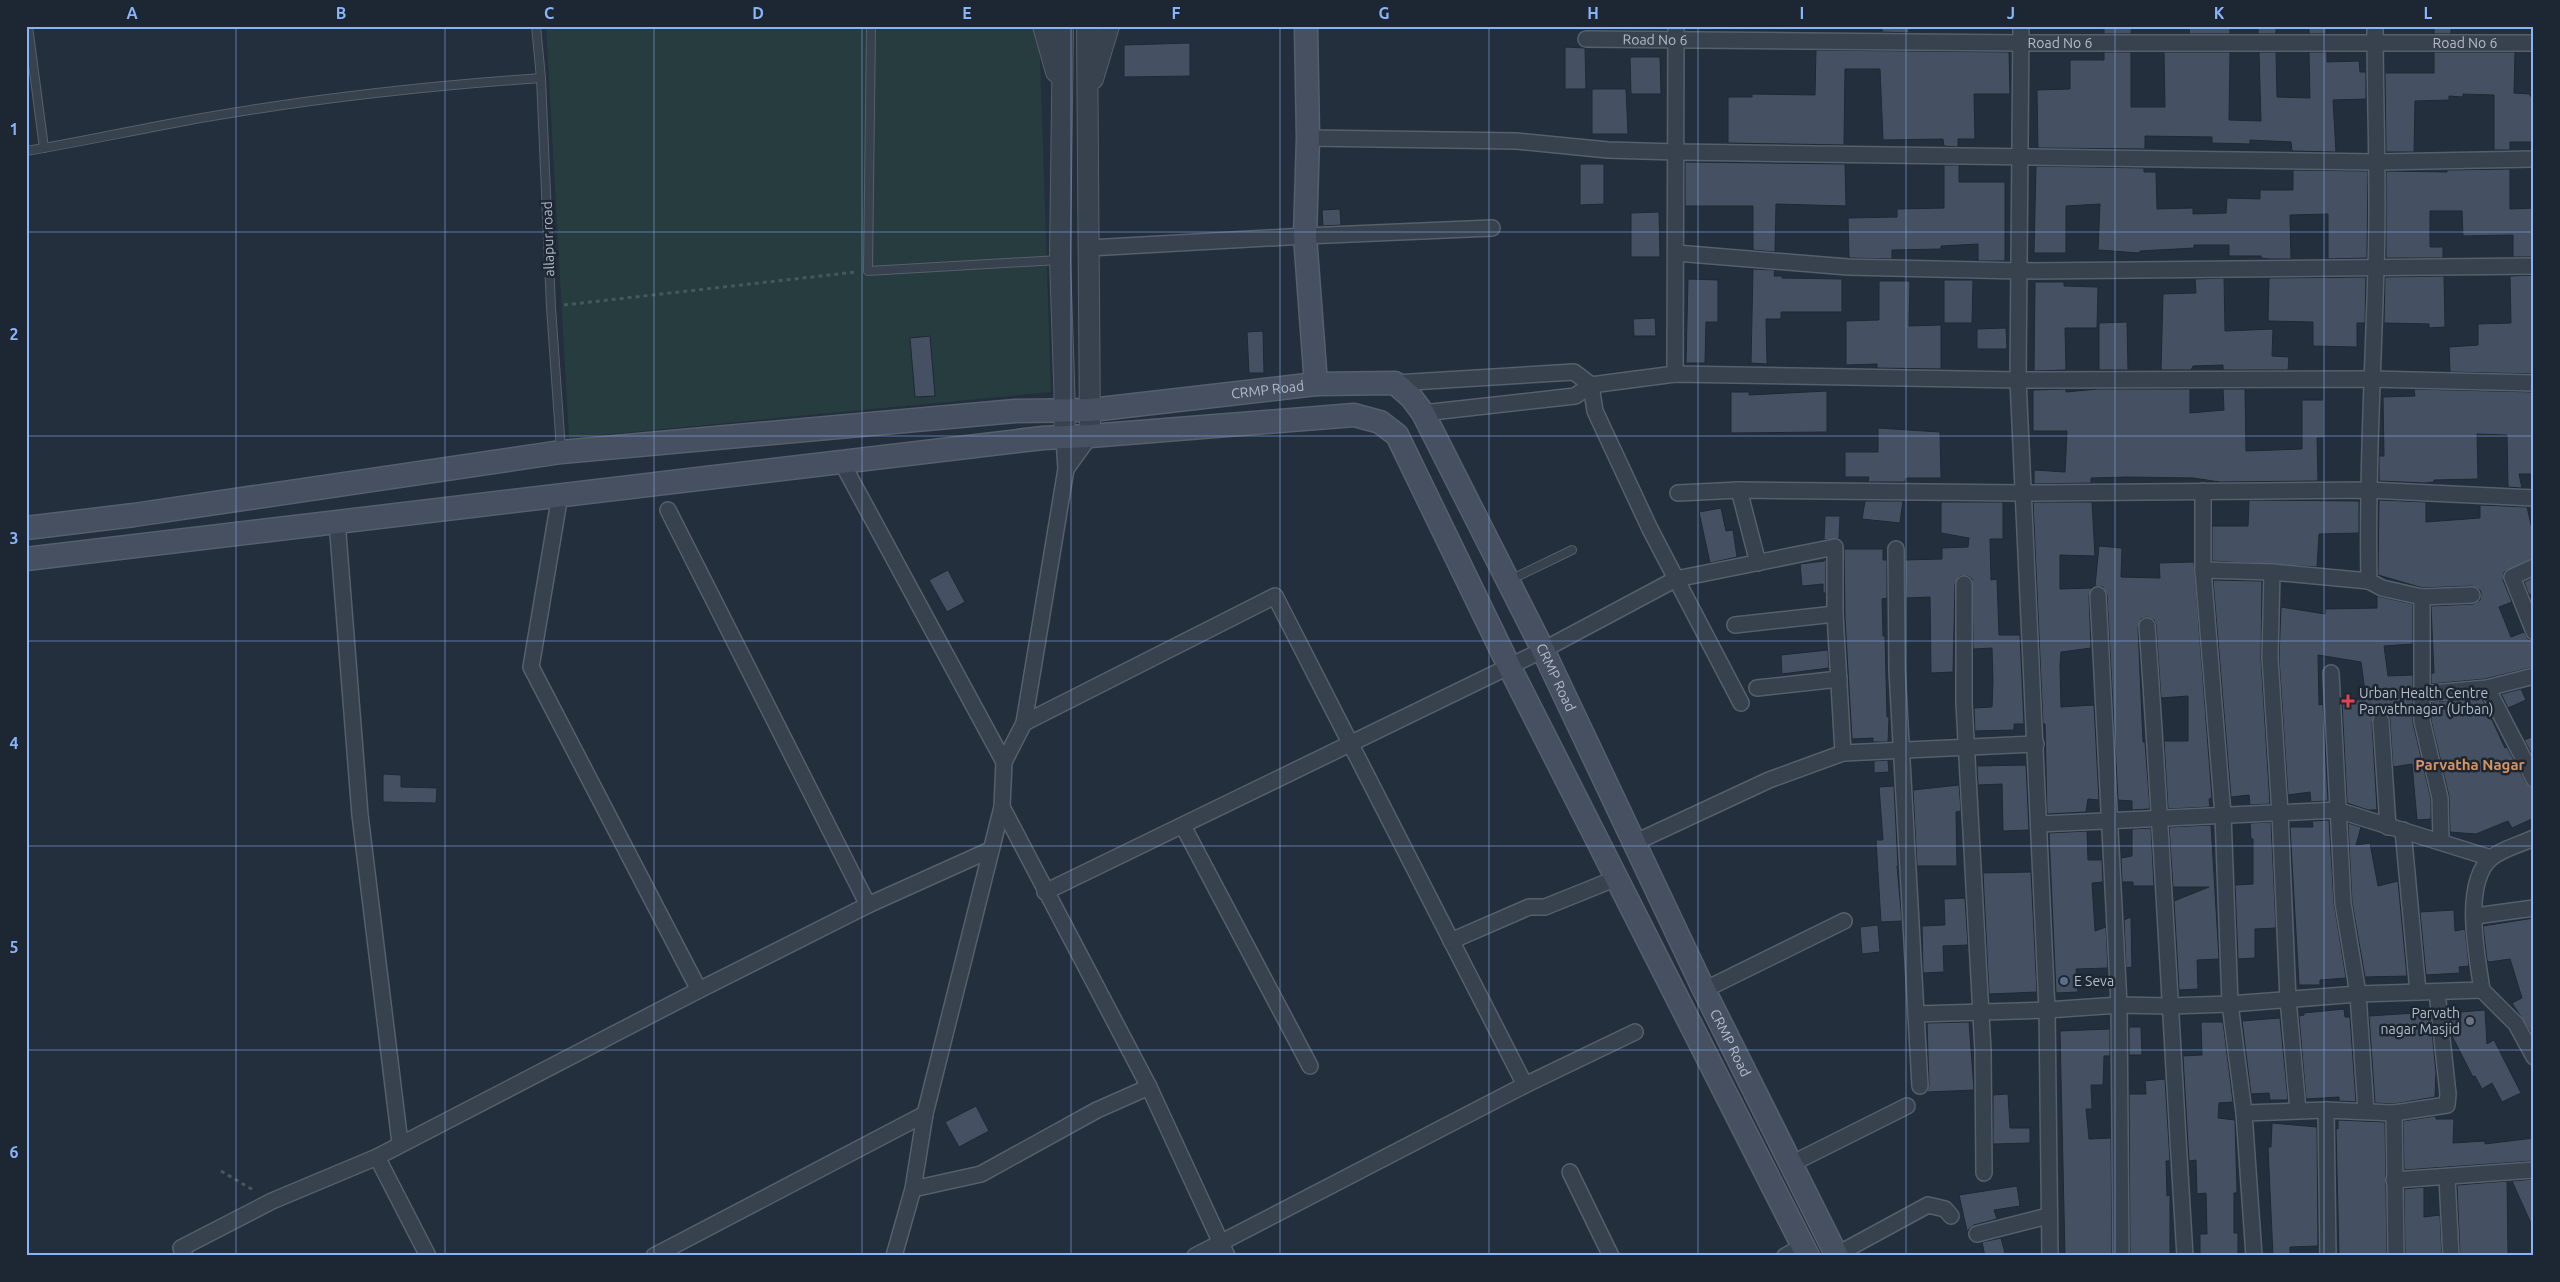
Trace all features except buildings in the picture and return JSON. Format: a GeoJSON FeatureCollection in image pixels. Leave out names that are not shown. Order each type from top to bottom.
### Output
{"type":"FeatureCollection","features":[{"type":"Feature","properties":{"kind":"main road"},"geometry":{"type":"LineString","coordinates":[[1306,26],[1308,138],[1305,236],[1316,384]]}},
{"type":"Feature","properties":{"kind":"main road","name":"CRMP Road"},"geometry":{"type":"LineString","coordinates":[[26,528],[144,514],[561,452],[1016,412],[1091,410],[1316,384],[1395,383],[1411,397],[1423,413],[1543,650],[1636,842],[1704,990],[1837,1255]]}},
{"type":"Feature","properties":{"kind":"main road","name":"CRMP Road"},"geometry":{"type":"LineString","coordinates":[[26,559],[1043,438],[1064,438],[1354,415],[1380,422],[1397,434],[1508,666],[1616,878],[1799,1253]]}},
{"type":"Feature","properties":{"kind":"street"},"geometry":{"type":"LineString","coordinates":[[1043,26],[1062,96]]}},
{"type":"Feature","properties":{"kind":"street"},"geometry":{"type":"LineString","coordinates":[[894,1256],[913,1189],[925,1114],[1002,807],[1004,762],[1024,724],[1066,469],[1060,260],[1063,26]]}},
{"type":"Feature","properties":{"kind":"street"},"geometry":{"type":"LineString","coordinates":[[1066,469],[1090,436],[1087,26]]}},
{"type":"Feature","properties":{"kind":"street"},"geometry":{"type":"LineString","coordinates":[[1087,96],[1109,26]]}},
{"type":"Feature","properties":{"kind":"street"},"geometry":{"type":"LineString","coordinates":[[2021,26],[2019,157],[2021,272],[2018,380],[2040,824],[2047,1010],[2048,1216],[2050,1256]]}},
{"type":"Feature","properties":{"kind":"street"},"geometry":{"type":"LineString","coordinates":[[2370,581],[2368,490],[2378,162],[2375,26]]}},
{"type":"Feature","properties":{"kind":"street"},"geometry":{"type":"LineString","coordinates":[[1675,374],[1676,33]]}},
{"type":"Feature","properties":{"kind":"street","name":"Road No 6"},"geometry":{"type":"LineString","coordinates":[[1586,39],[1676,33],[2021,43],[2534,43]]}},
{"type":"Feature","properties":{"kind":"street"},"geometry":{"type":"LineString","coordinates":[[1308,138],[1516,141],[1608,150],[1676,152],[2378,162],[2534,159]]}},
{"type":"Feature","properties":{"kind":"street"},"geometry":{"type":"LineString","coordinates":[[1089,248],[1492,228]]}},
{"type":"Feature","properties":{"kind":"street"},"geometry":{"type":"LineString","coordinates":[[1676,253],[1848,267],[2021,272],[2534,266]]}},
{"type":"Feature","properties":{"kind":"street"},"geometry":{"type":"LineString","coordinates":[[1395,383],[1574,372],[1591,386],[1594,412],[1676,579],[1741,703]]}},
{"type":"Feature","properties":{"kind":"street"},"geometry":{"type":"LineString","coordinates":[[1423,413],[1575,396],[1591,386],[1675,374],[2018,380],[2372,379],[2534,383]]}},
{"type":"Feature","properties":{"kind":"street"},"geometry":{"type":"LineString","coordinates":[[842,461],[1004,762]]}},
{"type":"Feature","properties":{"kind":"street"},"geometry":{"type":"LineString","coordinates":[[1678,493],[1739,490],[2023,493],[2368,490],[2534,498]]}},
{"type":"Feature","properties":{"kind":"street"},"geometry":{"type":"LineString","coordinates":[[1739,490],[1758,563]]}},
{"type":"Feature","properties":{"kind":"street"},"geometry":{"type":"LineString","coordinates":[[2203,490],[2203,570],[2224,814],[2230,1004],[2244,1113],[2254,1256]]}},
{"type":"Feature","properties":{"kind":"street"},"geometry":{"type":"LineString","coordinates":[[560,495],[531,667],[699,990]]}},
{"type":"Feature","properties":{"kind":"street"},"geometry":{"type":"LineString","coordinates":[[668,510],[868,906]]}},
{"type":"Feature","properties":{"kind":"street"},"geometry":{"type":"LineString","coordinates":[[337,521],[360,815],[400,1143]]}},
{"type":"Feature","properties":{"kind":"street"},"geometry":{"type":"LineString","coordinates":[[1044,892],[1543,650],[1676,579],[1835,546],[1835,614],[1843,753]]}},
{"type":"Feature","properties":{"kind":"street"},"geometry":{"type":"LineString","coordinates":[[1896,549],[1897,670],[1920,1086]]}},
{"type":"Feature","properties":{"kind":"street"},"geometry":{"type":"LineString","coordinates":[[2534,567],[2512,577],[2534,632]]}},
{"type":"Feature","properties":{"kind":"street"},"geometry":{"type":"LineString","coordinates":[[2203,570],[2272,572],[2370,581],[2382,588],[2422,597],[2472,595]]}},
{"type":"Feature","properties":{"kind":"street"},"geometry":{"type":"LineString","coordinates":[[2272,572],[2270,658],[2280,813],[2288,999],[2298,1110]]}},
{"type":"Feature","properties":{"kind":"street"},"geometry":{"type":"LineString","coordinates":[[1964,584],[1966,749],[1980,1011],[1984,1173]]}},
{"type":"Feature","properties":{"kind":"street"},"geometry":{"type":"LineString","coordinates":[[2098,595],[2108,820],[2119,1004],[2121,1256]]}},
{"type":"Feature","properties":{"kind":"street"},"geometry":{"type":"LineString","coordinates":[[1024,724],[1275,596],[1525,1085]]}},
{"type":"Feature","properties":{"kind":"street"},"geometry":{"type":"LineString","coordinates":[[2422,597],[2422,721],[2440,798],[2441,842]]}},
{"type":"Feature","properties":{"kind":"street"},"geometry":{"type":"LineString","coordinates":[[1735,626],[1835,614]]}},
{"type":"Feature","properties":{"kind":"street"},"geometry":{"type":"LineString","coordinates":[[2147,626],[2161,819],[2185,1256]]}},
{"type":"Feature","properties":{"kind":"street"},"geometry":{"type":"LineString","coordinates":[[2330,673],[2343,903],[2358,994],[2366,1111]]}},
{"type":"Feature","properties":{"kind":"street"},"geometry":{"type":"LineString","coordinates":[[2421,694],[2488,688],[2534,676]]}},
{"type":"Feature","properties":{"kind":"street"},"geometry":{"type":"LineString","coordinates":[[1757,688],[1839,679]]}},
{"type":"Feature","properties":{"kind":"street"},"geometry":{"type":"LineString","coordinates":[[2488,688],[2534,779]]}},
{"type":"Feature","properties":{"kind":"street"},"geometry":{"type":"LineString","coordinates":[[2381,721],[2418,992]]}},
{"type":"Feature","properties":{"kind":"street"},"geometry":{"type":"LineString","coordinates":[[1636,842],[1768,780],[1843,753],[1902,752],[2036,744]]}},
{"type":"Feature","properties":{"kind":"street"},"geometry":{"type":"LineString","coordinates":[[1002,807],[1044,892],[1149,1087],[1223,1250]]}},
{"type":"Feature","properties":{"kind":"street"},"geometry":{"type":"LineString","coordinates":[[2040,824],[2337,810],[2491,858]]}},
{"type":"Feature","properties":{"kind":"street"},"geometry":{"type":"LineString","coordinates":[[1182,826],[1310,1066]]}},
{"type":"Feature","properties":{"kind":"street"},"geometry":{"type":"LineString","coordinates":[[2534,838],[2491,858],[2477,878],[2474,935],[2482,990],[2516,1024],[2534,1057]]}},
{"type":"Feature","properties":{"kind":"street"},"geometry":{"type":"LineString","coordinates":[[185,1256],[181,1248],[272,1200],[377,1157],[400,1143],[699,990],[868,906],[990,850]]}},
{"type":"Feature","properties":{"kind":"street"},"geometry":{"type":"LineString","coordinates":[[1451,942],[1529,906],[1545,907],[1616,878]]}},
{"type":"Feature","properties":{"kind":"street"},"geometry":{"type":"LineString","coordinates":[[2475,916],[2534,908]]}},
{"type":"Feature","properties":{"kind":"street"},"geometry":{"type":"LineString","coordinates":[[1704,990],[1844,920]]}},
{"type":"Feature","properties":{"kind":"street"},"geometry":{"type":"LineString","coordinates":[[1916,1014],[2047,1010],[2119,1004],[2170,1006],[2230,1004],[2358,994],[2482,990]]}},
{"type":"Feature","properties":{"kind":"street"},"geometry":{"type":"LineString","coordinates":[[2244,1113],[2298,1110],[2394,1113],[2439,1108],[2448,1103],[2437,992]]}},
{"type":"Feature","properties":{"kind":"street"},"geometry":{"type":"LineString","coordinates":[[1195,1256],[1223,1250],[1525,1085],[1635,1032]]}},
{"type":"Feature","properties":{"kind":"street"},"geometry":{"type":"LineString","coordinates":[[913,1189],[981,1174],[1097,1110],[1149,1087]]}},
{"type":"Feature","properties":{"kind":"street"},"geometry":{"type":"LineString","coordinates":[[1791,1164],[1906,1106]]}},
{"type":"Feature","properties":{"kind":"street"},"geometry":{"type":"LineString","coordinates":[[2326,1110],[2328,1256]]}},
{"type":"Feature","properties":{"kind":"street"},"geometry":{"type":"LineString","coordinates":[[2394,1113],[2396,1256]]}},
{"type":"Feature","properties":{"kind":"street"},"geometry":{"type":"LineString","coordinates":[[654,1256],[925,1114]]}},
{"type":"Feature","properties":{"kind":"street"},"geometry":{"type":"LineString","coordinates":[[377,1157],[428,1256]]}},
{"type":"Feature","properties":{"kind":"street"},"geometry":{"type":"LineString","coordinates":[[2394,1180],[2534,1170]]}},
{"type":"Feature","properties":{"kind":"street"},"geometry":{"type":"LineString","coordinates":[[1570,1172],[1611,1256]]}},
{"type":"Feature","properties":{"kind":"street"},"geometry":{"type":"LineString","coordinates":[[2447,1177],[2451,1256]]}},
{"type":"Feature","properties":{"kind":"street"},"geometry":{"type":"LineString","coordinates":[[1837,1255],[1928,1205],[1945,1210],[1951,1216]]}},
{"type":"Feature","properties":{"kind":"street"},"geometry":{"type":"LineString","coordinates":[[1977,1234],[2048,1216]]}},
{"type":"Feature","properties":{"kind":"lane"},"geometry":{"type":"LineString","coordinates":[[28,26],[44,148]]}},
{"type":"Feature","properties":{"kind":"lane","name":"allapur road"},"geometry":{"type":"LineString","coordinates":[[536,26],[541,78],[551,307],[561,452]]}},
{"type":"Feature","properties":{"kind":"lane"},"geometry":{"type":"LineString","coordinates":[[871,26],[868,271],[1060,260]]}},
{"type":"Feature","properties":{"kind":"lane"},"geometry":{"type":"LineString","coordinates":[[26,151],[255,110],[435,85],[541,78]]}},
{"type":"Feature","properties":{"kind":"lane"},"geometry":{"type":"LineString","coordinates":[[1508,581],[1572,550]]}},
{"type":"Feature","properties":{"kind":"path"},"geometry":{"type":"LineString","coordinates":[[551,307],[868,271]]}},
{"type":"Feature","properties":{"kind":"path"},"geometry":{"type":"LineString","coordinates":[[221,1171],[272,1200]]}},
{"type":"Feature","properties":{"kind":"green space"},"geometry":{"type":"Polygon","coordinates":[[[546,26],[1039,26],[1051,392],[569,438],[546,26]]]}},
{"type":"Feature","properties":{"kind":"place","name":"Urban Health Centre Parvathnagar (Urban)"},"geometry":{"type":"Point","coordinates":[2348,701]}},
{"type":"Feature","properties":{"kind":"place","name":"E Seva"},"geometry":{"type":"Point","coordinates":[2064,981]}},
{"type":"Feature","properties":{"kind":"place","name":"Parvath nagar Masjid"},"geometry":{"type":"Point","coordinates":[2470,1021]}},
{"type":"Feature","properties":{"kind":"district","name":"Parvatha Nagar"},"geometry":{"type":"Point","coordinates":[2470,764]}}]}
